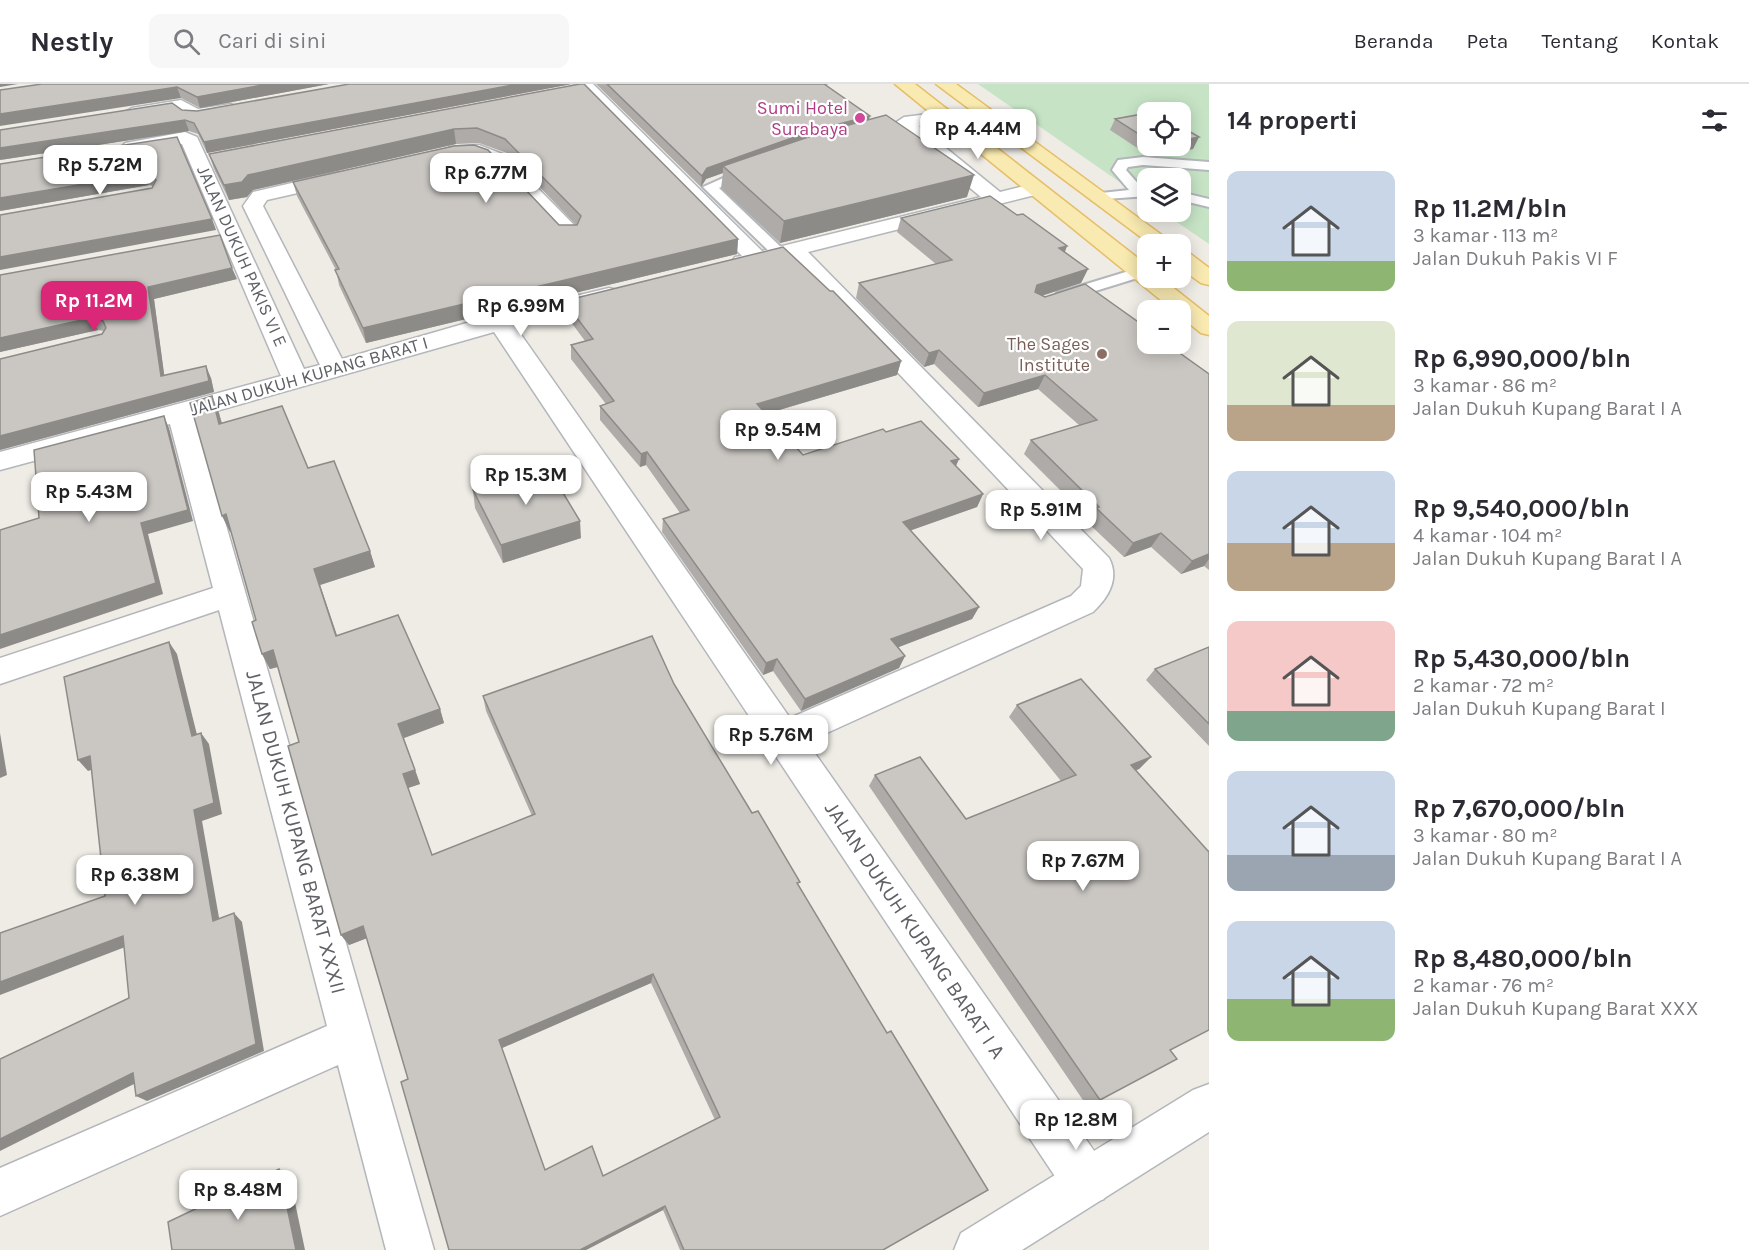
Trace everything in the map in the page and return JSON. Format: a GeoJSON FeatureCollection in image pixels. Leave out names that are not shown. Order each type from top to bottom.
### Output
{"type":"FeatureCollection","features":[{"type":"Feature","properties":{"kind":"main road"},"geometry":{"type":"LineString","coordinates":[[904,84],[1137,269]]}},
{"type":"Feature","properties":{"kind":"main road"},"geometry":{"type":"LineString","coordinates":[[945,84],[1149,234]]}},
{"type":"Feature","properties":{"kind":"main road"},"geometry":{"type":"LineString","coordinates":[[1191,265],[1209,278]]}},
{"type":"Feature","properties":{"kind":"main road"},"geometry":{"type":"LineString","coordinates":[[1161,288],[1209,328]]}},
{"type":"Feature","properties":{"kind":"street"},"geometry":{"type":"LineString","coordinates":[[581,89],[777,254],[1098,566],[1096,591],[1082,604],[783,737]]}},
{"type":"Feature","properties":{"kind":"street"},"geometry":{"type":"LineString","coordinates":[[113,116],[245,107]]}},
{"type":"Feature","properties":{"kind":"street"},"geometry":{"type":"LineString","coordinates":[[945,117],[898,125],[996,199]]}},
{"type":"Feature","properties":{"kind":"street","name":"JALAN DUKUH PAKIS VI E"},"geometry":{"type":"LineString","coordinates":[[116,149],[185,138],[190,141],[296,378]]}},
{"type":"Feature","properties":{"kind":"street"},"geometry":{"type":"LineString","coordinates":[[433,157],[471,151],[488,153],[498,159],[569,233]]}},
{"type":"Feature","properties":{"kind":"street"},"geometry":{"type":"LineString","coordinates":[[201,163],[224,159]]}},
{"type":"Feature","properties":{"kind":"street"},"geometry":{"type":"LineString","coordinates":[[334,367],[253,206],[260,196],[364,173]]}},
{"type":"Feature","properties":{"kind":"street"},"geometry":{"type":"LineString","coordinates":[[724,267],[1036,189]]}},
{"type":"Feature","properties":{"kind":"street"},"geometry":{"type":"LineString","coordinates":[[208,240],[231,236]]}},
{"type":"Feature","properties":{"kind":"street","name":"JALAN DUKUH KUPANG BARAT I"},"geometry":{"type":"LineString","coordinates":[[0,461],[181,414],[296,378],[499,321],[634,288]]}},
{"type":"Feature","properties":{"kind":"street","name":"JALAN DUKUH KUPANG BARAT I A"},"geometry":{"type":"LineString","coordinates":[[499,321],[1087,1182]]}},
{"type":"Feature","properties":{"kind":"street","name":"JALAN DUKUH KUPANG BARAT XXXII"},"geometry":{"type":"LineString","coordinates":[[181,414],[410,1250]]}},
{"type":"Feature","properties":{"kind":"street"},"geometry":{"type":"LineString","coordinates":[[0,671],[231,594]]}},
{"type":"Feature","properties":{"kind":"street"},"geometry":{"type":"LineString","coordinates":[[0,1192],[352,1037]]}},
{"type":"Feature","properties":{"kind":"street"},"geometry":{"type":"LineString","coordinates":[[978,1250],[1209,1106]]}},
{"type":"Feature","properties":{"kind":"lane"},"geometry":{"type":"LineString","coordinates":[[1137,187],[1119,170],[1124,163],[1143,161],[1209,166]]}},
{"type":"Feature","properties":{"kind":"lane"},"geometry":{"type":"LineString","coordinates":[[764,165],[710,187],[777,254]]}},
{"type":"Feature","properties":{"kind":"lane"},"geometry":{"type":"LineString","coordinates":[[1097,197],[1137,193]]}},
{"type":"Feature","properties":{"kind":"lane"},"geometry":{"type":"LineString","coordinates":[[1191,199],[1209,203]]}},
{"type":"Feature","properties":{"kind":"lane"},"geometry":{"type":"LineString","coordinates":[[1049,300],[1137,278]]}},
{"type":"Feature","properties":{"kind":"green space"},"geometry":{"type":"Polygon","coordinates":[[[978,84],[1209,84],[1209,244],[1177,222],[1191,222],[1191,168],[1137,168],[1137,194],[978,84]]]}},
{"type":"Feature","properties":{"kind":"building"},"geometry":{"type":"Polygon","coordinates":[[[42,84],[268,84],[197,97],[177,87],[0,114],[0,90],[42,84]]]}},
{"type":"Feature","properties":{"kind":"building"},"geometry":{"type":"Polygon","coordinates":[[[349,84],[518,84],[204,142],[194,123],[185,120],[0,148],[0,130],[172,103],[182,110],[197,111],[349,84]]]}},
{"type":"Feature","properties":{"kind":"building"},"geometry":{"type":"Polygon","coordinates":[[[584,84],[738,239],[363,328],[335,270],[339,269],[293,182],[454,146],[474,145],[488,150],[559,225],[577,225],[581,216],[505,139],[477,128],[454,129],[248,175],[242,182],[224,185],[209,154],[584,84]]]}},
{"type":"Feature","properties":{"kind":"building"},"geometry":{"type":"Polygon","coordinates":[[[607,84],[824,84],[870,116],[812,131],[707,168],[702,176],[607,84]]]}},
{"type":"Feature","properties":{"kind":"building"},"geometry":{"type":"Polygon","coordinates":[[[886,115],[974,175],[784,221],[723,166],[826,131],[886,115]]]}},
{"type":"Feature","properties":{"kind":"building"},"geometry":{"type":"Polygon","coordinates":[[[1137,115],[1137,133],[1115,119],[1137,115]]]}},
{"type":"Feature","properties":{"kind":"building"},"geometry":{"type":"Polygon","coordinates":[[[1191,132],[1199,137],[1191,139],[1191,132]]]}},
{"type":"Feature","properties":{"kind":"building"},"geometry":{"type":"Polygon","coordinates":[[[177,137],[212,219],[0,257],[0,215],[152,188],[156,180],[144,174],[0,198],[0,164],[177,137]]]}},
{"type":"Feature","properties":{"kind":"building"},"geometry":{"type":"Polygon","coordinates":[[[990,196],[1017,215],[1023,214],[1067,246],[1059,248],[1088,269],[1037,285],[1035,292],[1045,297],[1085,284],[1137,321],[1137,354],[1181,354],[1209,374],[1209,554],[1192,561],[1161,533],[1133,543],[1031,440],[1097,420],[1045,375],[984,393],[939,350],[929,353],[859,283],[952,260],[901,218],[990,196]]]}},
{"type":"Feature","properties":{"kind":"building"},"geometry":{"type":"Polygon","coordinates":[[[220,235],[232,268],[148,287],[161,376],[206,366],[209,381],[0,436],[0,359],[102,334],[106,328],[103,321],[91,318],[0,338],[0,275],[220,235]]]}},
{"type":"Feature","properties":{"kind":"building"},"geometry":{"type":"Polygon","coordinates":[[[783,247],[830,291],[833,291],[901,361],[757,404],[803,455],[883,429],[886,432],[921,421],[959,459],[951,461],[983,494],[903,522],[979,607],[891,639],[905,656],[805,699],[777,659],[766,663],[663,519],[689,510],[647,452],[641,454],[600,406],[614,401],[571,345],[593,339],[564,301],[783,247]]]}},
{"type":"Feature","properties":{"kind":"building"},"geometry":{"type":"Polygon","coordinates":[[[212,396],[219,424],[282,406],[308,468],[334,461],[370,551],[314,569],[336,636],[398,615],[440,709],[398,724],[415,770],[403,774],[432,855],[535,814],[483,696],[652,636],[674,684],[752,813],[758,811],[800,882],[797,883],[887,1033],[891,1031],[988,1190],[883,1250],[684,1250],[665,1206],[580,1250],[449,1250],[401,1082],[408,1079],[363,926],[341,935],[288,746],[299,742],[273,650],[262,654],[252,622],[256,620],[226,514],[222,516],[190,403],[212,396]],[[653,974],[499,1040],[545,1170],[592,1146],[603,1176],[720,1117],[653,974]]]}},
{"type":"Feature","properties":{"kind":"building"},"geometry":{"type":"Polygon","coordinates":[[[164,416],[188,510],[141,523],[156,583],[0,635],[0,530],[39,518],[34,450],[164,416]]]}},
{"type":"Feature","properties":{"kind":"building"},"geometry":{"type":"Polygon","coordinates":[[[548,468],[580,521],[501,545],[473,490],[548,468]]]}},
{"type":"Feature","properties":{"kind":"building"},"geometry":{"type":"Polygon","coordinates":[[[169,642],[192,736],[201,733],[214,803],[194,810],[213,921],[234,913],[256,1044],[136,1096],[133,1073],[0,1139],[0,1059],[129,998],[123,936],[0,982],[0,933],[105,896],[90,756],[78,760],[64,677],[169,642]]]}},
{"type":"Feature","properties":{"kind":"building"},"geometry":{"type":"Polygon","coordinates":[[[1209,647],[1209,724],[1155,669],[1209,647]]]}},
{"type":"Feature","properties":{"kind":"building"},"geometry":{"type":"Polygon","coordinates":[[[1081,679],[1151,757],[1131,765],[1209,851],[1209,1030],[1170,1050],[1177,1059],[1100,1100],[875,775],[920,757],[966,819],[1076,775],[1017,705],[1081,679]]]}},
{"type":"Feature","properties":{"kind":"building"},"geometry":{"type":"Polygon","coordinates":[[[279,1169],[296,1250],[172,1250],[168,1222],[279,1169]]]}},
{"type":"Feature","properties":{"kind":"place","name":"Sumi Hotel Surabaya"},"geometry":{"type":"Point","coordinates":[860,118]}},
{"type":"Feature","properties":{"kind":"place","name":"The Sages Institute"},"geometry":{"type":"Point","coordinates":[1102,354]}}]}
